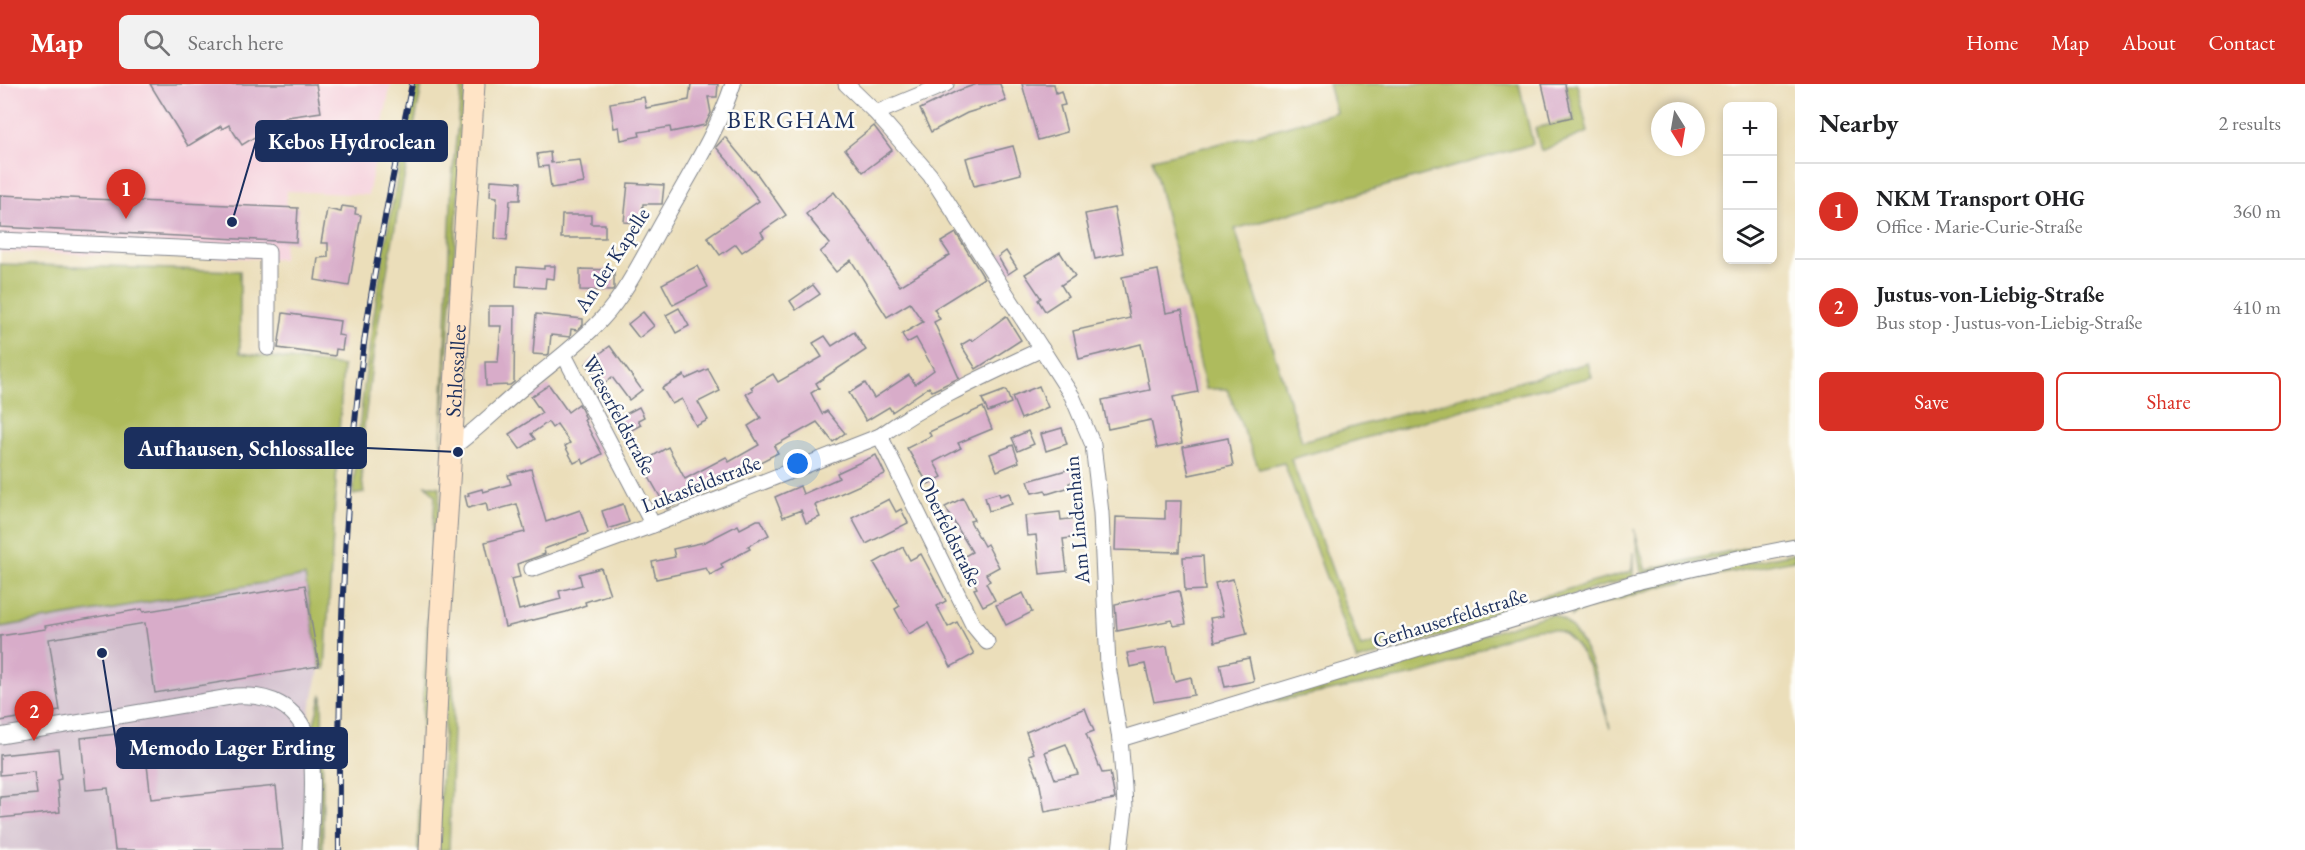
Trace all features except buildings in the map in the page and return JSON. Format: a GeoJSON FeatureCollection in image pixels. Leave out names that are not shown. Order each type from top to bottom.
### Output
{"type":"FeatureCollection","features":[{"type":"Feature","properties":{"kind":"main road","name":"Schlossallee"},"geometry":{"type":"LineString","coordinates":[[430,850],[440,625],[453,447],[474,84]]}},
{"type":"Feature","properties":{"kind":"street","name":"An der Kapelle"},"geometry":{"type":"LineString","coordinates":[[453,447],[564,355],[604,317],[636,268],[709,140],[726,107],[733,84]]}},
{"type":"Feature","properties":{"kind":"street","name":"Am Lindenhain"},"geometry":{"type":"LineString","coordinates":[[846,84],[876,113],[930,175],[1072,396],[1093,446],[1101,513],[1108,666],[1120,739],[1125,809],[1120,850]]}},
{"type":"Feature","properties":{"kind":"street"},"geometry":{"type":"LineString","coordinates":[[876,113],[946,84]]}},
{"type":"Feature","properties":{"kind":"street"},"geometry":{"type":"LineString","coordinates":[[0,240],[268,252],[268,348]]}},
{"type":"Feature","properties":{"kind":"street","name":"Lukasfeldstraße"},"geometry":{"type":"LineString","coordinates":[[532,569],[653,525],[880,436],[901,421],[960,388],[1042,349]]}},
{"type":"Feature","properties":{"kind":"street","name":"Wieserfeldstraße"},"geometry":{"type":"LineString","coordinates":[[564,355],[653,525]]}},
{"type":"Feature","properties":{"kind":"street","name":"Oberfeldstraße"},"geometry":{"type":"LineString","coordinates":[[880,436],[973,625],[987,642]]}},
{"type":"Feature","properties":{"kind":"street","name":"Gerhauserfeldstraße"},"geometry":{"type":"LineString","coordinates":[[1120,739],[1640,581],[1795,547]]}},
{"type":"Feature","properties":{"kind":"street"},"geometry":{"type":"LineString","coordinates":[[0,736],[236,696],[265,697],[288,709],[302,726],[309,740],[310,850]]}},
{"type":"Feature","properties":{"kind":"shaded area"},"geometry":{"type":"Polygon","coordinates":[[[0,84],[391,84],[368,195],[287,191],[283,259],[0,252],[0,84]]]}},
{"type":"Feature","properties":{"kind":"shaded area"},"geometry":{"type":"Polygon","coordinates":[[[305,576],[320,666],[308,718],[307,850],[0,850],[0,627],[305,576]]]}},
{"type":"Feature","properties":{"kind":"green space"},"geometry":{"type":"Polygon","coordinates":[[[416,84],[422,84],[381,306],[364,422],[361,465],[364,493],[353,495],[370,340],[416,84]]]}},
{"type":"Feature","properties":{"kind":"green space"},"geometry":{"type":"Polygon","coordinates":[[[462,84],[466,84],[441,445],[452,179],[462,84]]]}},
{"type":"Feature","properties":{"kind":"green space"},"geometry":{"type":"Polygon","coordinates":[[[1328,84],[1519,84],[1533,144],[1235,229],[1302,441],[1588,363],[1592,377],[1515,395],[1291,459],[1361,647],[1630,572],[1633,552],[1633,577],[1357,661],[1284,463],[1259,469],[1227,389],[1206,389],[1152,159],[1248,137],[1336,112],[1328,84]]]}},
{"type":"Feature","properties":{"kind":"green space"},"geometry":{"type":"Polygon","coordinates":[[[1566,84],[1577,84],[1588,132],[1541,151],[1535,128],[1574,119],[1566,84]]]}},
{"type":"Feature","properties":{"kind":"green space"},"geometry":{"type":"Polygon","coordinates":[[[0,264],[240,271],[240,353],[343,366],[325,669],[320,666],[305,576],[0,627],[0,264]]]}},
{"type":"Feature","properties":{"kind":"green space"},"geometry":{"type":"Polygon","coordinates":[[[426,485],[440,487],[423,850],[418,850],[423,698],[435,495],[426,485]]]}},
{"type":"Feature","properties":{"kind":"green space"},"geometry":{"type":"Polygon","coordinates":[[[1634,529],[1646,571],[1795,537],[1795,541],[1643,574],[1634,529]]]}},
{"type":"Feature","properties":{"kind":"green space"},"geometry":{"type":"Polygon","coordinates":[[[1795,553],[1795,560],[1666,585],[1586,609],[1571,617],[1574,610],[1579,607],[1679,577],[1795,553]]]}},
{"type":"Feature","properties":{"kind":"green space"},"geometry":{"type":"Polygon","coordinates":[[[1551,614],[1563,620],[1574,631],[1583,646],[1603,698],[1610,728],[1593,676],[1579,650],[1561,632],[1549,629],[1534,629],[1518,633],[1445,666],[1424,672],[1252,706],[1551,614]]]}},
{"type":"Feature","properties":{"kind":"green space"},"geometry":{"type":"Polygon","coordinates":[[[449,646],[454,699],[449,850],[437,850],[449,646]]]}},
{"type":"Feature","properties":{"kind":"green space"},"geometry":{"type":"Polygon","coordinates":[[[322,694],[323,850],[320,850],[319,754],[314,723],[322,694]]]}},
{"type":"Feature","properties":{"kind":"railway"},"geometry":{"type":"LineString","coordinates":[[339,850],[339,723],[343,596],[357,406],[374,278],[412,84]]}},
{"type":"Feature","properties":{"kind":"place","name":"NKM Transport OHG"},"geometry":{"type":"Point","coordinates":[126,219]}},
{"type":"Feature","properties":{"kind":"place","name":"Kebos Hydroclean"},"geometry":{"type":"Point","coordinates":[232,222]}},
{"type":"Feature","properties":{"kind":"place","name":"Aufhausen, Schlossallee"},"geometry":{"type":"Point","coordinates":[458,452]}},
{"type":"Feature","properties":{"kind":"place","name":"Memodo Lager Erding"},"geometry":{"type":"Point","coordinates":[102,653]}},
{"type":"Feature","properties":{"kind":"place","name":"Justus-von-Liebig-Straße"},"geometry":{"type":"Point","coordinates":[34,741]}},
{"type":"Feature","properties":{"kind":"district","name":"BERGHAM"},"geometry":{"type":"Point","coordinates":[792,120]}}]}
